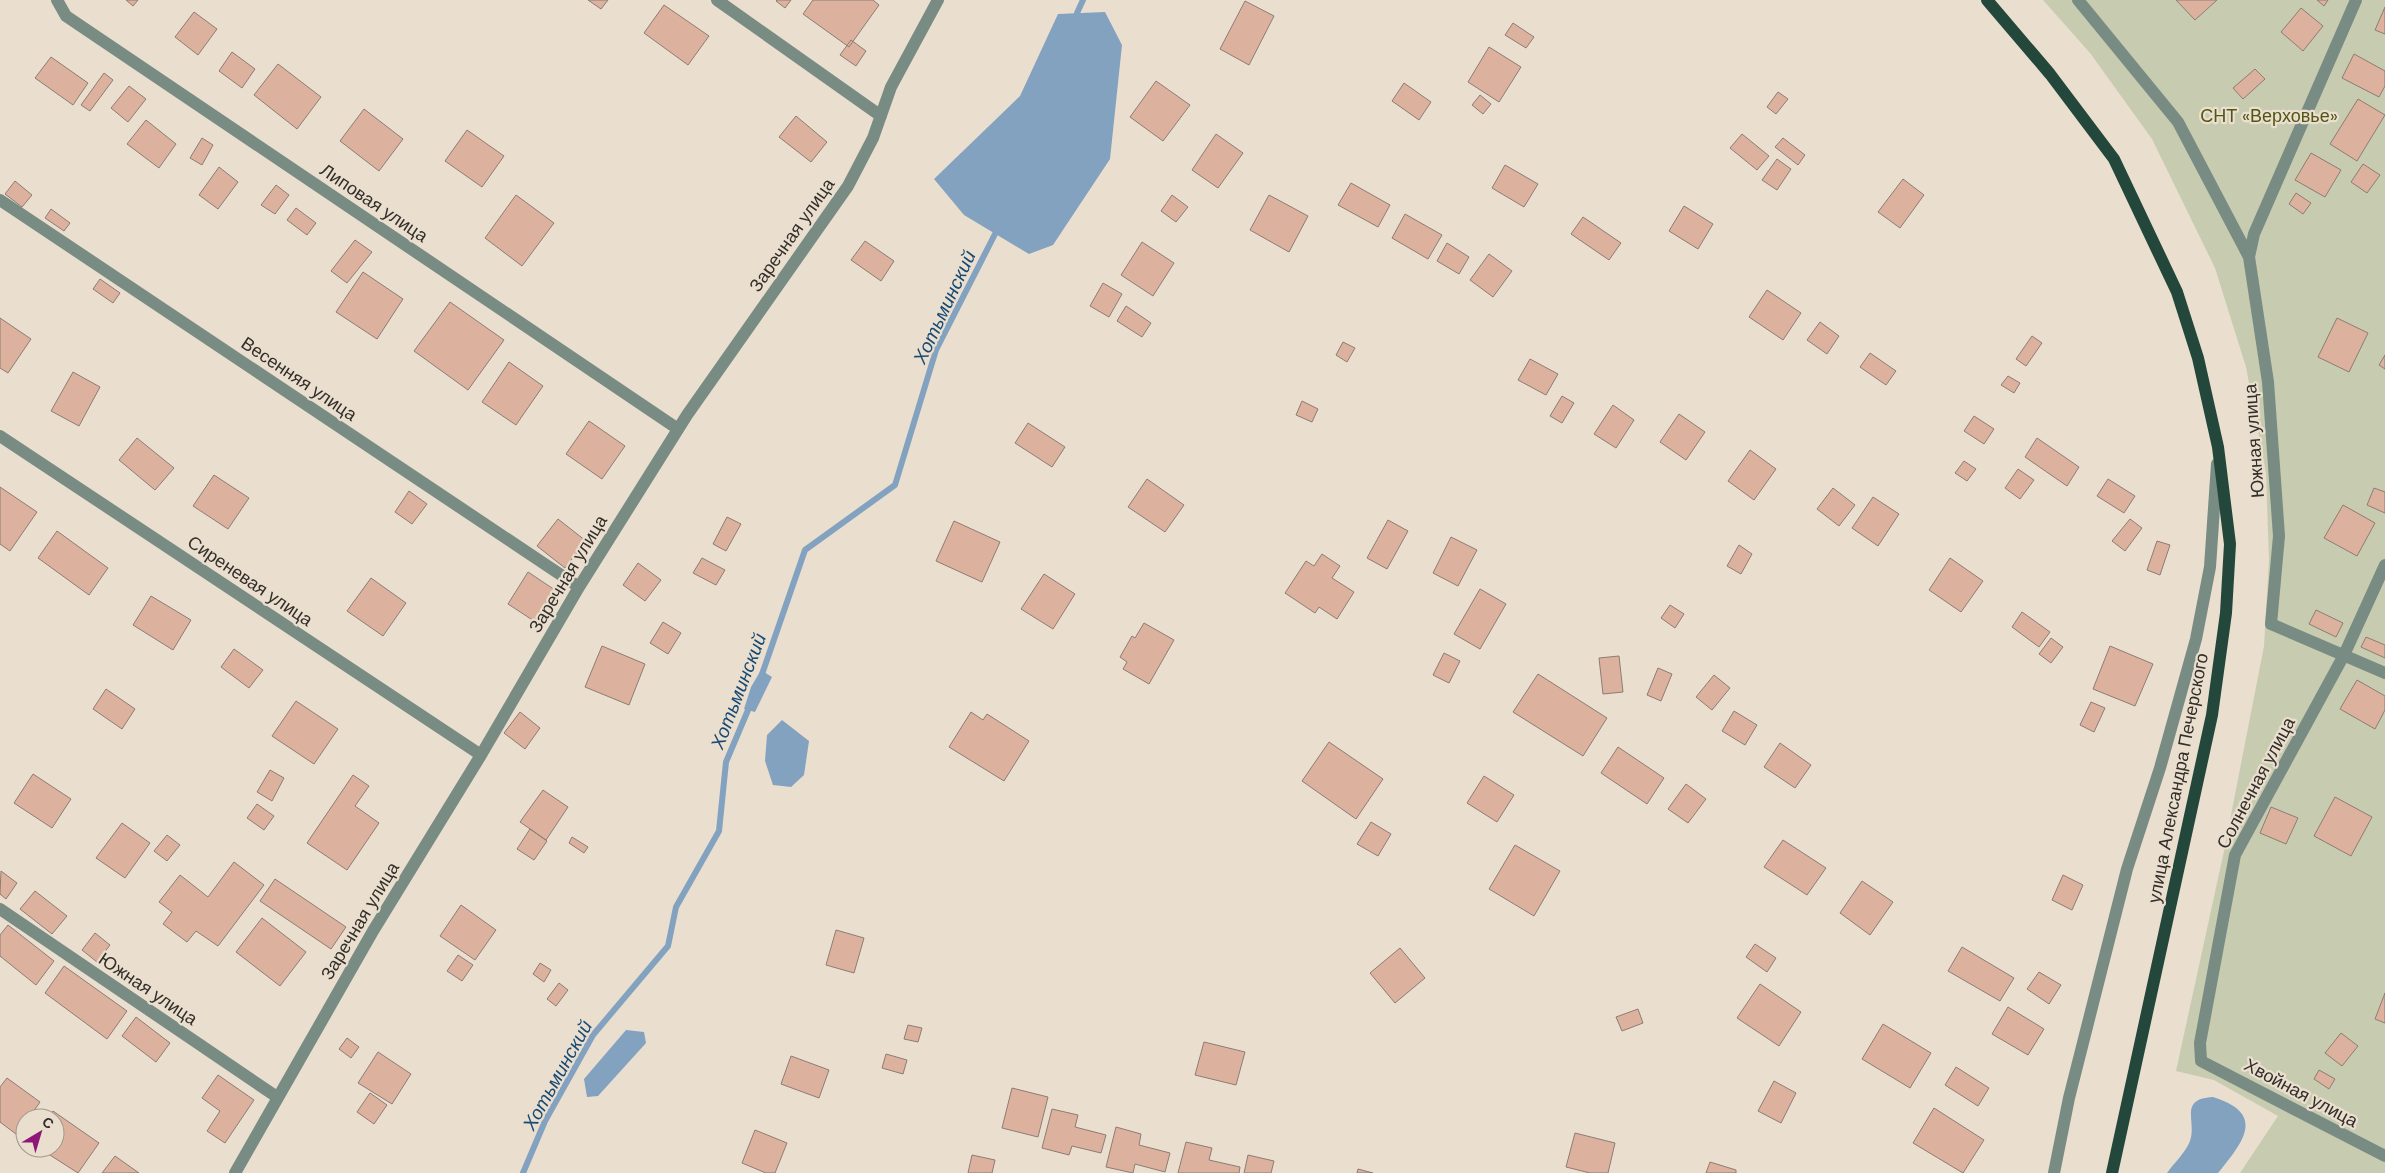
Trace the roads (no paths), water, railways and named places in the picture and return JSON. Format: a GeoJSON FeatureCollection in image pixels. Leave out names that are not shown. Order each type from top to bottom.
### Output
{"type":"FeatureCollection","features":[{"type":"Feature","properties":{"kind":"main road","name":"улица Александра Печерского"},"geometry":{"type":"LineString","coordinates":[[1987,0],[2050,74],[2114,160],[2178,292],[2198,358],[2218,447],[2230,544],[2226,613],[2212,715],[2112,1173]]}},
{"type":"Feature","properties":{"kind":"street","name":"Липовая улица"},"geometry":{"type":"LineString","coordinates":[[57,0],[66,16],[678,429]]}},
{"type":"Feature","properties":{"kind":"street"},"geometry":{"type":"LineString","coordinates":[[717,0],[881,116]]}},
{"type":"Feature","properties":{"kind":"street","name":"Заречная улица"},"geometry":{"type":"LineString","coordinates":[[235,1173],[373,931],[481,755],[579,587],[678,429],[848,186],[873,138],[891,87],[938,0]]}},
{"type":"Feature","properties":{"kind":"street","name":"Южная улица"},"geometry":{"type":"LineString","coordinates":[[2078,0],[2178,122],[2249,257],[2268,382],[2279,536],[2271,624],[2344,655]]}},
{"type":"Feature","properties":{"kind":"street","name":"Южная улица"},"geometry":{"type":"LineString","coordinates":[[2249,257],[2254,234],[2356,0]]}},
{"type":"Feature","properties":{"kind":"street","name":"Весенняя улица"},"geometry":{"type":"LineString","coordinates":[[0,200],[579,587]]}},
{"type":"Feature","properties":{"kind":"street","name":"Сиреневая улица"},"geometry":{"type":"LineString","coordinates":[[0,436],[481,755]]}},
{"type":"Feature","properties":{"kind":"street"},"geometry":{"type":"LineString","coordinates":[[2054,1173],[2069,1098],[2127,869],[2160,768],[2196,639],[2210,567],[2218,447]]}},
{"type":"Feature","properties":{"kind":"street","name":"Солнечная улица"},"geometry":{"type":"LineString","coordinates":[[2202,1061],[2200,1043],[2235,855],[2344,655],[2385,565]]}},
{"type":"Feature","properties":{"kind":"street"},"geometry":{"type":"LineString","coordinates":[[2344,655],[2385,673]]}},
{"type":"Feature","properties":{"kind":"street","name":"Южная улица"},"geometry":{"type":"LineString","coordinates":[[0,909],[277,1098]]}},
{"type":"Feature","properties":{"kind":"street","name":"Хвойная улица"},"geometry":{"type":"LineString","coordinates":[[2202,1061],[2385,1156]]}},
{"type":"Feature","properties":{"kind":"water"},"geometry":{"type":"Polygon","coordinates":[[[1105,12],[1122,45],[1110,159],[1053,245],[1029,254],[964,215],[934,179],[1020,96],[1058,14],[1105,12]]]}},
{"type":"Feature","properties":{"kind":"water"},"geometry":{"type":"Polygon","coordinates":[[[761,670],[772,677],[755,712],[744,709],[751,687],[761,670]]]}},
{"type":"Feature","properties":{"kind":"water"},"geometry":{"type":"Polygon","coordinates":[[[782,720],[809,741],[804,775],[791,787],[773,785],[765,761],[767,735],[782,720]]]}},
{"type":"Feature","properties":{"kind":"water"},"geometry":{"type":"Polygon","coordinates":[[[626,1030],[644,1032],[646,1043],[598,1096],[587,1097],[584,1079],[626,1030]]]}},
{"type":"Feature","properties":{"kind":"water"},"geometry":{"type":"Polygon","coordinates":[[[2213,1097],[2230,1104],[2240,1112],[2245,1120],[2242,1140],[2218,1173],[2167,1173],[2190,1141],[2192,1133],[2192,1107],[2202,1099],[2213,1097]]]}},
{"type":"Feature","properties":{"kind":"waterway","name":"Хотьминский"},"geometry":{"type":"LineString","coordinates":[[1077,13],[1083,0]]}},
{"type":"Feature","properties":{"kind":"waterway","name":"Хотьминский"},"geometry":{"type":"LineString","coordinates":[[760,680],[805,550],[895,485],[936,350],[995,234]]}},
{"type":"Feature","properties":{"kind":"waterway","name":"Хотьминский"},"geometry":{"type":"LineString","coordinates":[[523,1173],[545,1121],[593,1035],[668,946],[676,907],[719,831],[726,762],[751,703]]}},
{"type":"Feature","properties":{"kind":"park label","name":"СНТ «Верховье»"},"geometry":{"type":"Point","coordinates":[2269,116]}}]}
